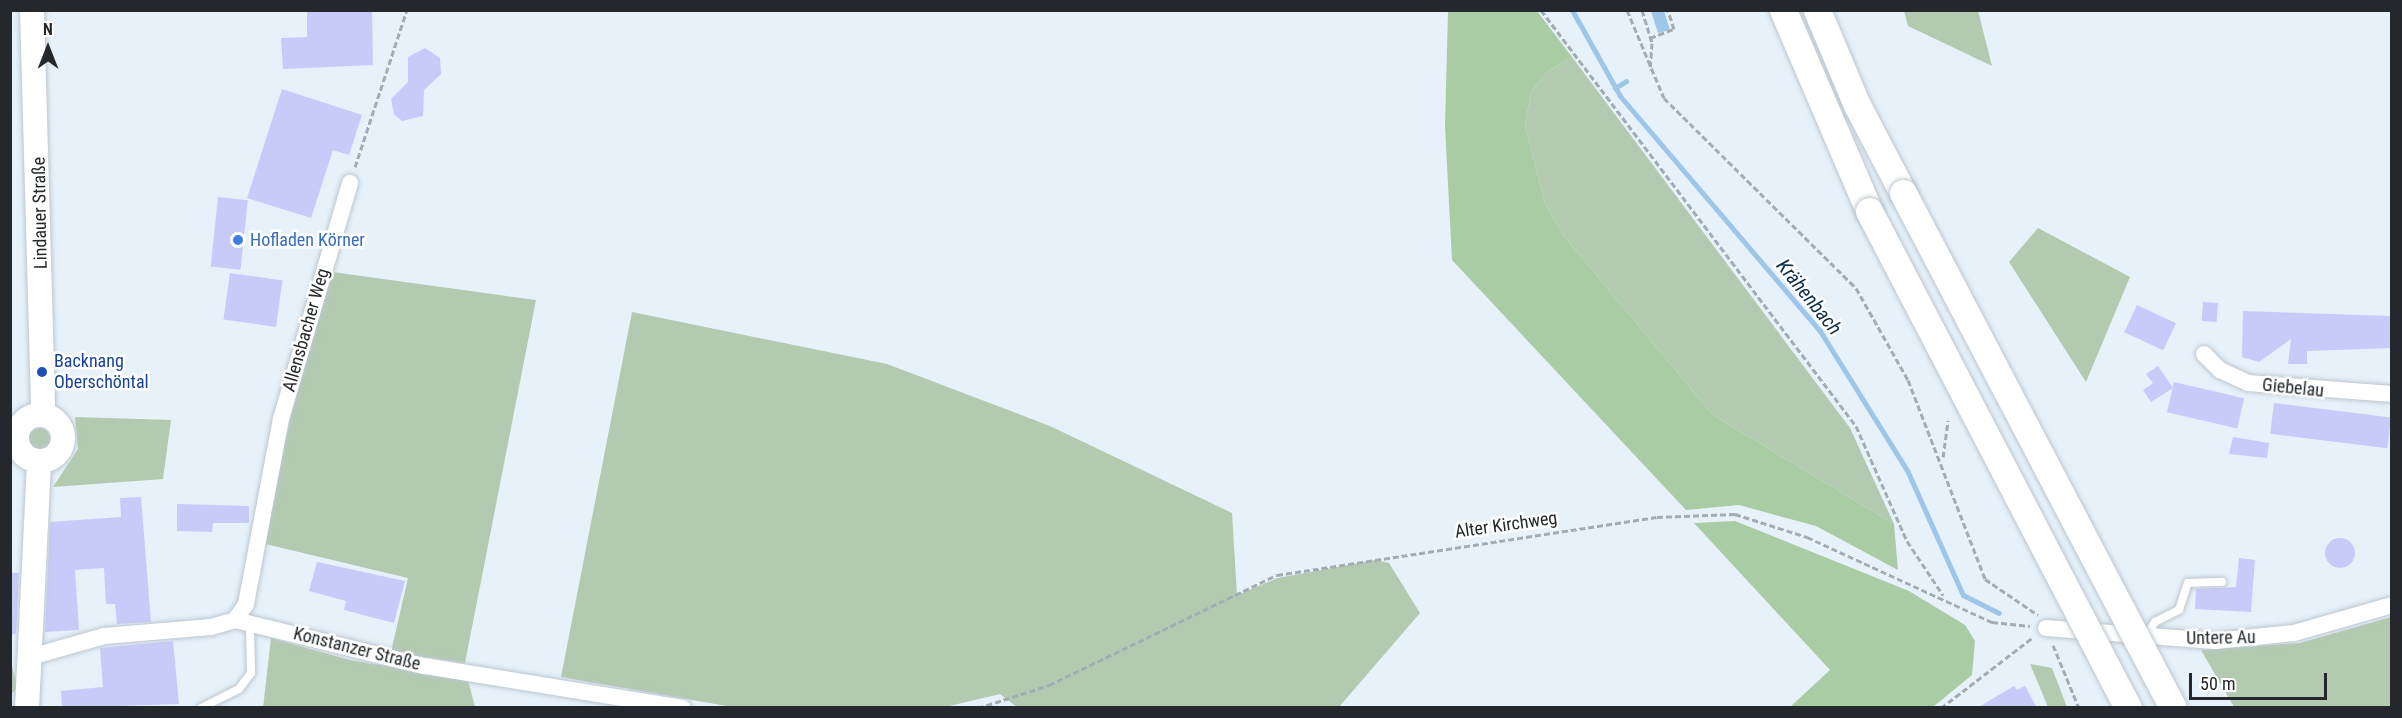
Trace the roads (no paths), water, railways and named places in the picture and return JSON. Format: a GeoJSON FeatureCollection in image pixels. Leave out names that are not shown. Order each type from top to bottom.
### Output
{"type":"FeatureCollection","features":[{"type":"Feature","properties":{"kind":"main road"},"geometry":{"type":"LineString","coordinates":[[1783,10],[1869,211],[2128,708]]}},
{"type":"Feature","properties":{"kind":"main road"},"geometry":{"type":"LineString","coordinates":[[1817,10],[1857,105],[2173,708]]}},
{"type":"Feature","properties":{"kind":"street","name":"Lindauer Straße"},"geometry":{"type":"LineString","coordinates":[[32,10],[44,415]]}},
{"type":"Feature","properties":{"kind":"street","name":"Allensbacher Weg"},"geometry":{"type":"LineString","coordinates":[[243,623],[281,419],[351,183]]}},
{"type":"Feature","properties":{"kind":"street","name":"Giebelau"},"geometry":{"type":"LineString","coordinates":[[2204,354],[2220,370],[2248,383],[2391,394]]}},
{"type":"Feature","properties":{"kind":"street"},"geometry":{"type":"LineString","coordinates":[[44,415],[59,426],[63,443],[52,458],[39,461],[23,453],[17,436],[26,420],[44,415]]}},
{"type":"Feature","properties":{"kind":"street"},"geometry":{"type":"LineString","coordinates":[[27,708],[34,656],[32,546],[39,461]]}},
{"type":"Feature","properties":{"kind":"street","name":"Untere Au"},"geometry":{"type":"LineString","coordinates":[[2046,628],[2215,641],[2294,633],[2391,604]]}},
{"type":"Feature","properties":{"kind":"street","name":"Konstanzer Straße"},"geometry":{"type":"LineString","coordinates":[[34,656],[104,636],[243,623],[424,666],[683,708]]}},
{"type":"Feature","properties":{"kind":"lane"},"geometry":{"type":"LineString","coordinates":[[2145,637],[2155,622],[2179,610],[2188,583],[2222,582]]}},
{"type":"Feature","properties":{"kind":"lane"},"geometry":{"type":"LineString","coordinates":[[201,708],[239,688],[251,673],[243,623]]}},
{"type":"Feature","properties":{"kind":"water"},"geometry":{"type":"Polygon","coordinates":[[[1651,11],[1664,11],[1670,30],[1658,33],[1651,11]]]}},
{"type":"Feature","properties":{"kind":"waterway","name":"Krähenbach"},"geometry":{"type":"LineString","coordinates":[[1572,10],[1620,96],[1820,331],[1907,470],[1963,595],[1999,613]]}},
{"type":"Feature","properties":{"kind":"waterway"},"geometry":{"type":"LineString","coordinates":[[1615,88],[1626,81]]}},
{"type":"Feature","properties":{"kind":"place","name":"Hofladen Körner"},"geometry":{"type":"Point","coordinates":[238,240]}},
{"type":"Feature","properties":{"kind":"place","name":"Backnang Oberschöntal"},"geometry":{"type":"Point","coordinates":[42,372]}}]}
